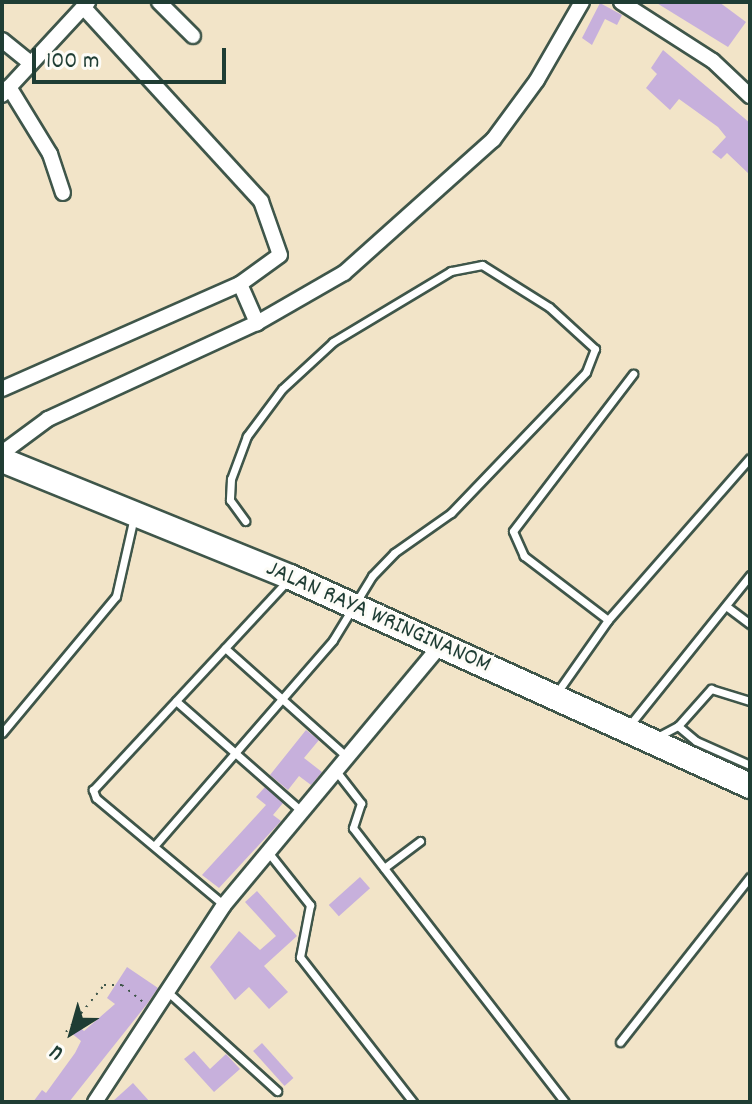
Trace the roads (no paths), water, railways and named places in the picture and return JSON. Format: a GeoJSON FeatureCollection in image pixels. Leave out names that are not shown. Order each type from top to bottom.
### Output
{"type":"FeatureCollection","features":[{"type":"Feature","properties":{"kind":"main road","name":"JALAN RAYA WRINGINANOM"},"geometry":{"type":"LineString","coordinates":[[2,460],[434,654],[554,698],[750,786]]}},
{"type":"Feature","properties":{"kind":"street"},"geometry":{"type":"LineString","coordinates":[[159,2],[193,36]]}},
{"type":"Feature","properties":{"kind":"street"},"geometry":{"type":"LineString","coordinates":[[2,453],[48,419],[257,323],[344,273],[481,153],[530,90],[582,2]]}},
{"type":"Feature","properties":{"kind":"street"},"geometry":{"type":"LineString","coordinates":[[621,2],[713,61],[750,96]]}},
{"type":"Feature","properties":{"kind":"street"},"geometry":{"type":"LineString","coordinates":[[2,389],[240,284],[280,255],[266,208],[86,5],[29,62],[6,91],[50,154],[63,193]]}},
{"type":"Feature","properties":{"kind":"street"},"geometry":{"type":"LineString","coordinates":[[2,40],[29,62]]}},
{"type":"Feature","properties":{"kind":"street"},"geometry":{"type":"LineString","coordinates":[[240,284],[257,323]]}},
{"type":"Feature","properties":{"kind":"street"},"geometry":{"type":"LineString","coordinates":[[95,1102],[157,1013],[224,905],[300,810],[434,654]]}},
{"type":"Feature","properties":{"kind":"lane"},"geometry":{"type":"LineString","coordinates":[[155,845],[333,640],[394,553],[451,513],[586,372],[595,349],[549,307],[482,265],[467,264],[378,311],[333,342],[282,389],[247,436],[229,491],[245,521]]}},
{"type":"Feature","properties":{"kind":"lane"},"geometry":{"type":"LineString","coordinates":[[608,620],[524,556],[513,531],[633,374]]}},
{"type":"Feature","properties":{"kind":"lane"},"geometry":{"type":"LineString","coordinates":[[554,698],[608,620],[750,458]]}},
{"type":"Feature","properties":{"kind":"lane"},"geometry":{"type":"LineString","coordinates":[[2,733],[116,596],[133,521]]}},
{"type":"Feature","properties":{"kind":"lane"},"geometry":{"type":"LineString","coordinates":[[624,732],[750,575]]}},
{"type":"Feature","properties":{"kind":"lane"},"geometry":{"type":"LineString","coordinates":[[224,905],[96,798],[93,790],[284,586]]}},
{"type":"Feature","properties":{"kind":"lane"},"geometry":{"type":"LineString","coordinates":[[726,606],[750,624]]}},
{"type":"Feature","properties":{"kind":"lane"},"geometry":{"type":"LineString","coordinates":[[225,648],[346,756]]}},
{"type":"Feature","properties":{"kind":"lane"},"geometry":{"type":"LineString","coordinates":[[648,742],[678,726],[711,689],[750,701]]}},
{"type":"Feature","properties":{"kind":"lane"},"geometry":{"type":"LineString","coordinates":[[176,701],[300,810]]}},
{"type":"Feature","properties":{"kind":"lane"},"geometry":{"type":"LineString","coordinates":[[678,726],[696,741],[750,765]]}},
{"type":"Feature","properties":{"kind":"lane"},"geometry":{"type":"LineString","coordinates":[[334,770],[361,803],[353,828],[565,1102]]}},
{"type":"Feature","properties":{"kind":"lane"},"geometry":{"type":"LineString","coordinates":[[384,868],[420,841]]}},
{"type":"Feature","properties":{"kind":"lane"},"geometry":{"type":"LineString","coordinates":[[266,851],[310,905],[300,957],[413,1102]]}},
{"type":"Feature","properties":{"kind":"lane"},"geometry":{"type":"LineString","coordinates":[[620,1042],[750,877]]}},
{"type":"Feature","properties":{"kind":"lane"},"geometry":{"type":"LineString","coordinates":[[169,993],[277,1091]]}}]}
